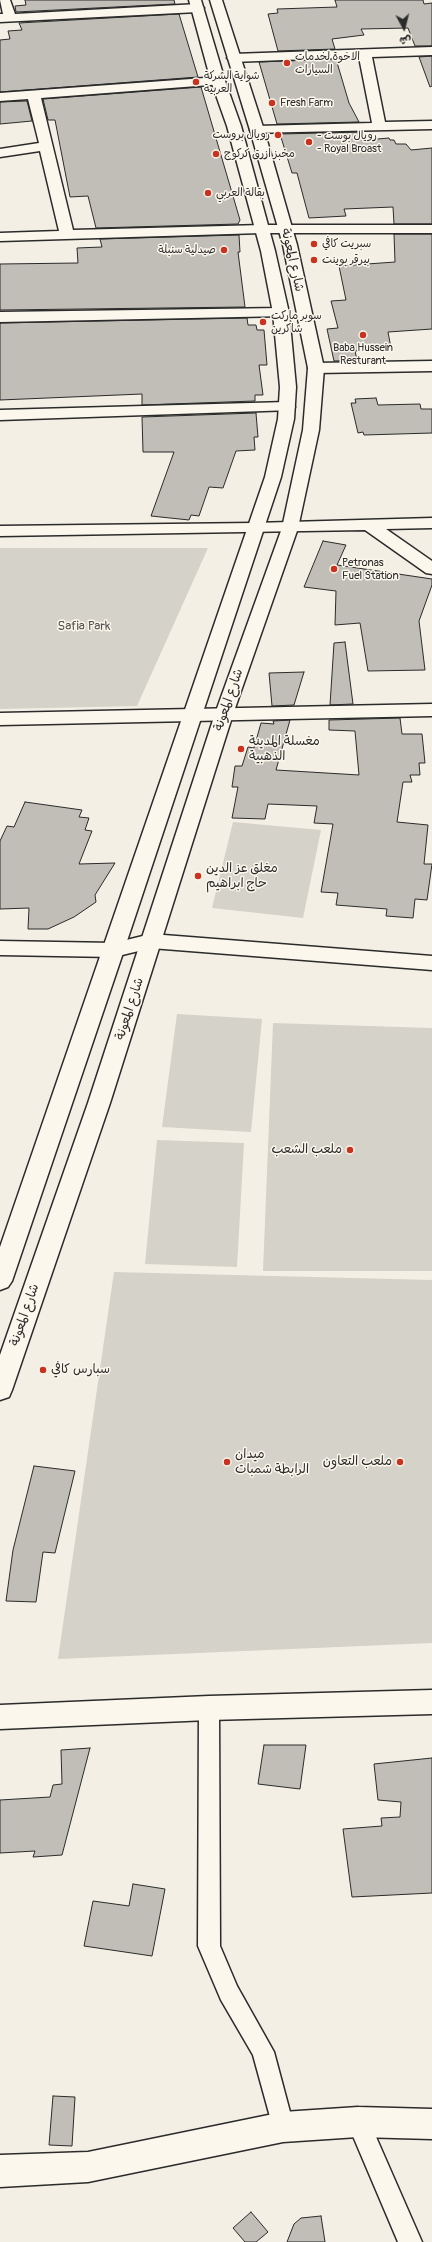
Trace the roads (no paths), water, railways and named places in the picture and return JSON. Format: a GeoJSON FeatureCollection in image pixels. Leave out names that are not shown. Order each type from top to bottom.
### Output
{"type":"FeatureCollection","features":[{"type":"Feature","properties":{"kind":"main road"},"geometry":{"type":"LineString","coordinates":[[4,0],[5,18],[196,4]]}},
{"type":"Feature","properties":{"kind":"main road","name":"شارع المعونة"},"geometry":{"type":"LineString","coordinates":[[0,1390],[99,1103],[224,714],[290,528],[311,430],[316,368],[286,229],[274,194],[257,130],[233,58],[216,0]]}},
{"type":"Feature","properties":{"kind":"main road","name":"شارع المعونة"},"geometry":{"type":"LineString","coordinates":[[0,1282],[114,950],[278,460],[287,407],[288,372],[281,313],[262,229],[234,126],[218,81],[196,4]]}},
{"type":"Feature","properties":{"kind":"main road"},"geometry":{"type":"LineString","coordinates":[[233,58],[432,51]]}},
{"type":"Feature","properties":{"kind":"main road"},"geometry":{"type":"LineString","coordinates":[[365,54],[379,126]]}},
{"type":"Feature","properties":{"kind":"main road"},"geometry":{"type":"LineString","coordinates":[[0,97],[218,81]]}},
{"type":"Feature","properties":{"kind":"main road"},"geometry":{"type":"LineString","coordinates":[[34,95],[67,234]]}},
{"type":"Feature","properties":{"kind":"main road"},"geometry":{"type":"LineString","coordinates":[[257,130],[432,125]]}},
{"type":"Feature","properties":{"kind":"main road"},"geometry":{"type":"LineString","coordinates":[[0,153],[45,146]]}},
{"type":"Feature","properties":{"kind":"main road"},"geometry":{"type":"LineString","coordinates":[[0,237],[262,229],[432,229]]}},
{"type":"Feature","properties":{"kind":"main road"},"geometry":{"type":"LineString","coordinates":[[0,317],[281,313]]}},
{"type":"Feature","properties":{"kind":"main road"},"geometry":{"type":"LineString","coordinates":[[316,368],[432,366]]}},
{"type":"Feature","properties":{"kind":"main road"},"geometry":{"type":"LineString","coordinates":[[0,415],[287,407]]}},
{"type":"Feature","properties":{"kind":"main road"},"geometry":{"type":"LineString","coordinates":[[0,531],[290,528],[432,524]]}},
{"type":"Feature","properties":{"kind":"main road"},"geometry":{"type":"LineString","coordinates":[[369,525],[432,569]]}},
{"type":"Feature","properties":{"kind":"main road"},"geometry":{"type":"LineString","coordinates":[[0,719],[432,710]]}},
{"type":"Feature","properties":{"kind":"main road"},"geometry":{"type":"LineString","coordinates":[[0,948],[114,950],[151,941],[432,963]]}},
{"type":"Feature","properties":{"kind":"main road"},"geometry":{"type":"LineString","coordinates":[[0,1717],[209,1708],[432,1702]]}},
{"type":"Feature","properties":{"kind":"main road"},"geometry":{"type":"LineString","coordinates":[[0,2172],[88,2167],[283,2127],[358,2122],[432,2124]]}},
{"type":"Feature","properties":{"kind":"lane"},"geometry":{"type":"LineString","coordinates":[[209,1708],[209,1946],[229,1993],[263,2052],[283,2127]]}},
{"type":"Feature","properties":{"kind":"lane"},"geometry":{"type":"LineString","coordinates":[[358,2122],[410,2242]]}},
{"type":"Feature","properties":{"kind":"place","name":"الاخوة لخدمات السيارات"},"geometry":{"type":"Point","coordinates":[287,63]}},
{"type":"Feature","properties":{"kind":"place","name":"شواية الشركة العربية"},"geometry":{"type":"Point","coordinates":[196,82]}},
{"type":"Feature","properties":{"kind":"place","name":"Fresh Farm"},"geometry":{"type":"Point","coordinates":[272,103]}},
{"type":"Feature","properties":{"kind":"place","name":"رويال بروست"},"geometry":{"type":"Point","coordinates":[278,135]}},
{"type":"Feature","properties":{"kind":"place","name":"- رويال بوست - Royal Broast"},"geometry":{"type":"Point","coordinates":[309,142]}},
{"type":"Feature","properties":{"kind":"place","name":"مخبز ازرق كركوج"},"geometry":{"type":"Point","coordinates":[216,154]}},
{"type":"Feature","properties":{"kind":"place","name":"بقالة العربي"},"geometry":{"type":"Point","coordinates":[208,193]}},
{"type":"Feature","properties":{"kind":"place","name":"سبريت كافي"},"geometry":{"type":"Point","coordinates":[314,244]}},
{"type":"Feature","properties":{"kind":"place","name":"صيدلية سنبلة"},"geometry":{"type":"Point","coordinates":[224,250]}},
{"type":"Feature","properties":{"kind":"place","name":"بيرقر بوينت"},"geometry":{"type":"Point","coordinates":[314,260]}},
{"type":"Feature","properties":{"kind":"place","name":"سوبر ماركت شاكرين"},"geometry":{"type":"Point","coordinates":[263,322]}},
{"type":"Feature","properties":{"kind":"place","name":"Baba Hussein Resturant"},"geometry":{"type":"Point","coordinates":[363,335]}},
{"type":"Feature","properties":{"kind":"place","name":"Petronas Fuel Station"},"geometry":{"type":"Point","coordinates":[334,569]}},
{"type":"Feature","properties":{"kind":"place","name":"مغسلة المدينة الذهبية"},"geometry":{"type":"Point","coordinates":[241,749]}},
{"type":"Feature","properties":{"kind":"place","name":"مغلق عز الدين حاج ابراهيم"},"geometry":{"type":"Point","coordinates":[198,876]}},
{"type":"Feature","properties":{"kind":"place","name":"ملعب الشعب"},"geometry":{"type":"Point","coordinates":[350,1150]}},
{"type":"Feature","properties":{"kind":"place","name":"سبارس كافي"},"geometry":{"type":"Point","coordinates":[43,1370]}},
{"type":"Feature","properties":{"kind":"place","name":"ميدان الرابطة شمبات"},"geometry":{"type":"Point","coordinates":[227,1462]}},
{"type":"Feature","properties":{"kind":"place","name":"ملعب التعاون"},"geometry":{"type":"Point","coordinates":[400,1462]}},
{"type":"Feature","properties":{"kind":"park label","name":"Safia Park"},"geometry":{"type":"Point","coordinates":[84,627]}}]}
